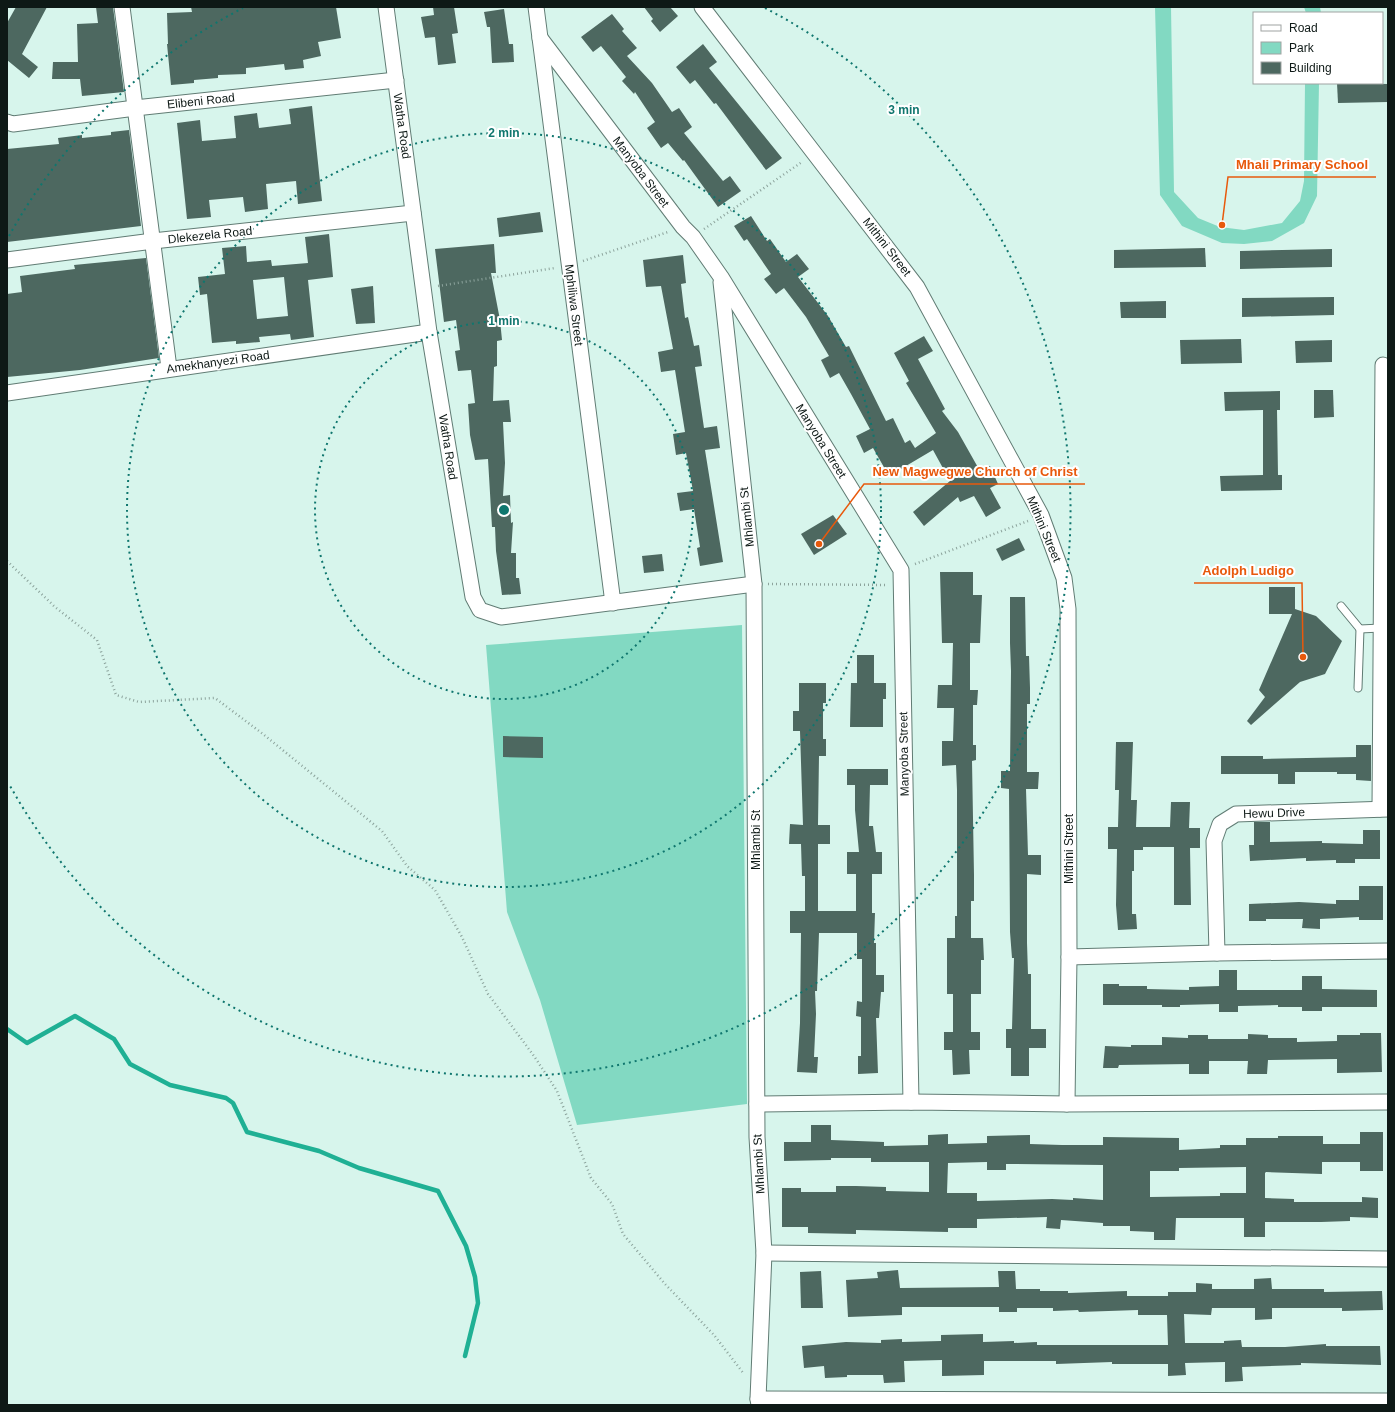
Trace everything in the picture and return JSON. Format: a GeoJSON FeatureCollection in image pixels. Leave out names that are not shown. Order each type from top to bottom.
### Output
{"type":"FeatureCollection","features":[{"type":"Feature","properties":{"kind":"street"},"geometry":{"type":"LineString","coordinates":[[122,7],[169,368]]}},
{"type":"Feature","properties":{"kind":"street","name":"Watha Road"},"geometry":{"type":"LineString","coordinates":[[386,7],[429,332],[473,597],[480,610],[500,617],[754,584]]}},
{"type":"Feature","properties":{"kind":"street","name":"Mphiliwa Street"},"geometry":{"type":"LineString","coordinates":[[536,7],[613,603]]}},
{"type":"Feature","properties":{"kind":"street","name":"Mithini Street"},"geometry":{"type":"LineString","coordinates":[[702,7],[917,286],[1041,515],[1064,578],[1068,609],[1069,957],[1067,1104]]}},
{"type":"Feature","properties":{"kind":"street","name":"Manyoba Street"},"geometry":{"type":"LineString","coordinates":[[540,38],[683,227],[693,237],[721,277],[901,570],[911,1102]]}},
{"type":"Feature","properties":{"kind":"street","name":"Elibeni Road"},"geometry":{"type":"LineString","coordinates":[[7,122],[14,124],[135,108],[396,80]]}},
{"type":"Feature","properties":{"kind":"street","name":"Dlekezela Road"},"geometry":{"type":"LineString","coordinates":[[7,260],[153,241],[413,213]]}},
{"type":"Feature","properties":{"kind":"street","name":"Mhlambi St"},"geometry":{"type":"LineString","coordinates":[[721,277],[754,584],[757,1104],[764,1253],[759,1402]]}},
{"type":"Feature","properties":{"kind":"street","name":"Amekhanyezi Road"},"geometry":{"type":"LineString","coordinates":[[7,392],[429,332]]}},
{"type":"Feature","properties":{"kind":"street"},"geometry":{"type":"LineString","coordinates":[[1383,365],[1381,628],[1384,808]]}},
{"type":"Feature","properties":{"kind":"street","name":"Hewu Drive"},"geometry":{"type":"LineString","coordinates":[[1217,953],[1214,841],[1220,824],[1236,814],[1384,808]]}},
{"type":"Feature","properties":{"kind":"street"},"geometry":{"type":"LineString","coordinates":[[1069,957],[1217,953],[1388,951]]}},
{"type":"Feature","properties":{"kind":"street"},"geometry":{"type":"LineString","coordinates":[[757,1104],[911,1102],[1067,1104],[1388,1102]]}},
{"type":"Feature","properties":{"kind":"street"},"geometry":{"type":"LineString","coordinates":[[764,1253],[1388,1259]]}},
{"type":"Feature","properties":{"kind":"street"},"geometry":{"type":"LineString","coordinates":[[759,1402],[1357,1403],[1388,1401]]}},
{"type":"Feature","properties":{"kind":"lane"},"geometry":{"type":"LineString","coordinates":[[1341,606],[1360,629],[1358,688]]}},
{"type":"Feature","properties":{"kind":"lane"},"geometry":{"type":"LineString","coordinates":[[1360,629],[1381,628]]}},
{"type":"Feature","properties":{"kind":"path"},"geometry":{"type":"LineString","coordinates":[[693,237],[814,153]]}},
{"type":"Feature","properties":{"kind":"path"},"geometry":{"type":"LineString","coordinates":[[901,570],[1041,515]]}},
{"type":"Feature","properties":{"kind":"path"},"geometry":{"type":"LineString","coordinates":[[7,561],[55,607],[97,640],[116,695],[139,702],[215,698],[263,734],[382,831],[407,866],[435,890],[462,937],[488,994],[534,1056],[557,1091],[592,1178],[612,1204],[622,1234],[665,1284],[714,1335],[744,1375]]}},
{"type":"Feature","properties":{"kind":"path"},"geometry":{"type":"LineString","coordinates":[[754,584],[901,585]]}},
{"type":"Feature","properties":{"kind":"green space"},"geometry":{"type":"Polygon","coordinates":[[[1155,7],[1171,7],[1174,192],[1198,218],[1220,227],[1244,230],[1282,223],[1300,201],[1304,181],[1305,84],[1319,84],[1317,196],[1304,223],[1272,241],[1244,244],[1222,243],[1182,226],[1160,195],[1155,7]]]}},
{"type":"Feature","properties":{"kind":"green space"},"geometry":{"type":"Polygon","coordinates":[[[1304,7],[1320,7],[1321,12],[1306,12],[1304,7]]]}},
{"type":"Feature","properties":{"kind":"green space"},"geometry":{"type":"Polygon","coordinates":[[[742,625],[747,1104],[577,1125],[540,1000],[507,912],[486,645],[742,625]]]}},
{"type":"Feature","properties":{"kind":"building"},"geometry":{"type":"Polygon","coordinates":[[[16,7],[47,7],[22,54],[38,67],[29,78],[7,60],[7,23],[16,7]]]}},
{"type":"Feature","properties":{"kind":"building"},"geometry":{"type":"Polygon","coordinates":[[[96,7],[113,7],[124,92],[82,96],[80,79],[52,79],[53,62],[78,62],[77,24],[98,23],[96,7]]]}},
{"type":"Feature","properties":{"kind":"building"},"geometry":{"type":"Polygon","coordinates":[[[191,7],[336,7],[341,38],[318,42],[321,56],[303,60],[304,68],[285,70],[284,64],[246,68],[246,74],[218,75],[218,78],[194,80],[194,83],[171,85],[167,44],[167,13],[192,12],[191,7]]]}},
{"type":"Feature","properties":{"kind":"building"},"geometry":{"type":"Polygon","coordinates":[[[433,7],[454,7],[458,33],[452,34],[456,63],[438,65],[435,37],[425,38],[421,17],[434,15],[433,7]]]}},
{"type":"Feature","properties":{"kind":"building"},"geometry":{"type":"Polygon","coordinates":[[[644,7],[670,7],[678,16],[660,32],[651,21],[653,19],[644,7]]]}},
{"type":"Feature","properties":{"kind":"building"},"geometry":{"type":"Polygon","coordinates":[[[504,9],[509,44],[513,44],[514,62],[492,63],[490,27],[487,27],[484,12],[504,9]]]}},
{"type":"Feature","properties":{"kind":"building"},"geometry":{"type":"Polygon","coordinates":[[[612,14],[624,29],[622,31],[637,48],[627,56],[652,83],[672,112],[679,108],[692,127],[684,133],[723,181],[730,176],[741,191],[718,207],[684,160],[683,161],[668,143],[661,148],[647,128],[655,122],[635,92],[634,94],[622,81],[626,77],[601,46],[593,52],[581,37],[612,14]]]}},
{"type":"Feature","properties":{"kind":"building"},"geometry":{"type":"Polygon","coordinates":[[[703,44],[717,62],[709,68],[782,158],[766,170],[716,103],[714,104],[695,80],[690,84],[676,67],[703,44]]]}},
{"type":"Feature","properties":{"kind":"building"},"geometry":{"type":"Polygon","coordinates":[[[1337,84],[1388,84],[1388,102],[1338,103],[1337,84]]]}},
{"type":"Feature","properties":{"kind":"building"},"geometry":{"type":"Polygon","coordinates":[[[312,106],[322,201],[298,204],[296,181],[266,184],[268,209],[245,212],[243,197],[209,200],[211,217],[187,219],[177,123],[200,120],[202,141],[236,138],[234,116],[257,113],[259,128],[291,124],[289,109],[312,106]]]}},
{"type":"Feature","properties":{"kind":"building"},"geometry":{"type":"Polygon","coordinates":[[[129,130],[141,226],[7,242],[7,149],[59,144],[58,138],[82,135],[82,138],[111,135],[111,132],[129,130]]]}},
{"type":"Feature","properties":{"kind":"building"},"geometry":{"type":"Polygon","coordinates":[[[540,212],[543,232],[499,237],[497,218],[540,212]]]}},
{"type":"Feature","properties":{"kind":"building"},"geometry":{"type":"Polygon","coordinates":[[[751,216],[767,241],[770,239],[786,262],[797,254],[809,269],[798,277],[828,316],[846,347],[849,346],[886,421],[893,418],[905,443],[910,440],[915,448],[936,433],[906,383],[909,381],[894,353],[924,336],[933,351],[918,359],[945,409],[942,411],[958,432],[980,471],[990,466],[998,484],[990,488],[1001,508],[986,517],[974,496],[960,502],[958,497],[924,526],[913,512],[950,481],[933,450],[889,476],[873,448],[864,453],[856,436],[870,429],[839,373],[830,378],[821,360],[829,356],[806,317],[784,288],[776,294],[764,279],[771,274],[747,239],[744,241],[734,226],[751,216]]]}},
{"type":"Feature","properties":{"kind":"building"},"geometry":{"type":"Polygon","coordinates":[[[329,234],[333,277],[308,280],[314,337],[291,340],[290,334],[259,337],[260,342],[236,344],[236,341],[212,343],[207,294],[200,295],[198,277],[225,274],[222,248],[246,246],[247,262],[271,260],[272,266],[308,263],[305,237],[329,234]],[[284,277],[253,280],[257,319],[288,316],[284,277]]]}},
{"type":"Feature","properties":{"kind":"building"},"geometry":{"type":"Polygon","coordinates":[[[494,244],[496,273],[491,273],[500,320],[502,340],[497,341],[497,366],[494,367],[493,401],[509,400],[511,422],[503,422],[505,463],[503,496],[510,495],[511,523],[513,522],[511,553],[516,553],[516,578],[519,578],[521,594],[502,595],[496,551],[495,527],[492,527],[488,459],[475,460],[470,435],[468,404],[475,403],[471,370],[458,371],[455,351],[460,350],[456,320],[444,322],[435,249],[494,244]]]}},
{"type":"Feature","properties":{"kind":"building"},"geometry":{"type":"Polygon","coordinates":[[[1205,248],[1206,267],[1114,268],[1114,250],[1205,248]]]}},
{"type":"Feature","properties":{"kind":"building"},"geometry":{"type":"Polygon","coordinates":[[[1332,249],[1332,267],[1240,269],[1240,251],[1332,249]]]}},
{"type":"Feature","properties":{"kind":"building"},"geometry":{"type":"Polygon","coordinates":[[[683,255],[686,283],[681,284],[685,318],[688,317],[694,346],[699,345],[702,366],[695,367],[704,428],[717,426],[720,448],[705,450],[723,562],[700,566],[697,548],[700,547],[694,509],[680,511],[677,493],[693,491],[686,453],[676,455],[673,434],[685,432],[675,370],[661,372],[658,352],[673,349],[661,286],[646,287],[643,260],[683,255]]]}},
{"type":"Feature","properties":{"kind":"building"},"geometry":{"type":"Polygon","coordinates":[[[146,258],[159,358],[80,370],[7,377],[7,294],[22,292],[20,276],[75,269],[74,265],[146,258]]]}},
{"type":"Feature","properties":{"kind":"building"},"geometry":{"type":"Polygon","coordinates":[[[373,286],[375,323],[356,324],[351,289],[373,286]]]}},
{"type":"Feature","properties":{"kind":"building"},"geometry":{"type":"Polygon","coordinates":[[[1334,297],[1334,315],[1242,317],[1242,298],[1334,297]]]}},
{"type":"Feature","properties":{"kind":"building"},"geometry":{"type":"Polygon","coordinates":[[[1166,301],[1166,318],[1121,318],[1120,302],[1166,301]]]}},
{"type":"Feature","properties":{"kind":"building"},"geometry":{"type":"Polygon","coordinates":[[[1241,339],[1242,363],[1181,364],[1180,340],[1241,339]]]}},
{"type":"Feature","properties":{"kind":"building"},"geometry":{"type":"Polygon","coordinates":[[[1332,340],[1332,362],[1296,363],[1295,341],[1332,340]]]}},
{"type":"Feature","properties":{"kind":"building"},"geometry":{"type":"Polygon","coordinates":[[[1314,390],[1333,390],[1334,417],[1314,418],[1314,390]]]}},
{"type":"Feature","properties":{"kind":"building"},"geometry":{"type":"Polygon","coordinates":[[[1280,391],[1280,410],[1277,410],[1278,475],[1282,475],[1282,490],[1221,491],[1220,476],[1263,475],[1263,410],[1225,411],[1224,392],[1280,391]]]}},
{"type":"Feature","properties":{"kind":"building"},"geometry":{"type":"Polygon","coordinates":[[[833,515],[847,534],[814,555],[801,534],[833,515]]]}},
{"type":"Feature","properties":{"kind":"building"},"geometry":{"type":"Polygon","coordinates":[[[1019,538],[1025,550],[1002,561],[996,549],[1019,538]]]}},
{"type":"Feature","properties":{"kind":"building"},"geometry":{"type":"Polygon","coordinates":[[[662,554],[664,571],[644,573],[642,556],[662,554]]]}},
{"type":"Feature","properties":{"kind":"building"},"geometry":{"type":"Polygon","coordinates":[[[940,572],[973,572],[973,595],[982,595],[980,643],[970,643],[970,690],[978,690],[977,705],[973,705],[973,745],[976,745],[976,760],[972,761],[974,901],[971,901],[971,938],[983,938],[984,960],[981,960],[981,994],[971,994],[971,1032],[980,1032],[980,1050],[969,1050],[970,1074],[953,1075],[952,1050],[944,1050],[944,1032],[953,1032],[953,994],[947,994],[947,938],[955,938],[955,916],[957,916],[957,790],[956,765],[942,766],[942,741],[953,741],[954,708],[937,708],[938,685],[952,685],[953,643],[942,643],[940,572]]]}},
{"type":"Feature","properties":{"kind":"building"},"geometry":{"type":"Polygon","coordinates":[[[1269,587],[1295,587],[1295,609],[1316,616],[1342,641],[1325,674],[1300,682],[1251,725],[1247,721],[1265,697],[1259,690],[1292,614],[1269,614],[1269,587]]]}},
{"type":"Feature","properties":{"kind":"building"},"geometry":{"type":"Polygon","coordinates":[[[1010,597],[1025,597],[1026,656],[1029,656],[1030,688],[1030,704],[1027,704],[1027,772],[1039,772],[1038,789],[1026,789],[1028,855],[1041,855],[1041,875],[1027,874],[1027,943],[1028,974],[1031,974],[1031,1029],[1046,1029],[1046,1048],[1029,1048],[1029,1076],[1011,1076],[1011,1048],[1006,1048],[1006,1029],[1012,1029],[1014,958],[1012,958],[1010,932],[1009,789],[1001,788],[1001,771],[1010,771],[1010,597]]]}},
{"type":"Feature","properties":{"kind":"building"},"geometry":{"type":"Polygon","coordinates":[[[857,655],[874,655],[874,683],[886,683],[886,699],[883,699],[883,727],[850,727],[851,683],[857,683],[857,655]]]}},
{"type":"Feature","properties":{"kind":"building"},"geometry":{"type":"Polygon","coordinates":[[[799,683],[826,683],[826,703],[823,703],[823,739],[826,739],[826,756],[819,756],[818,825],[830,825],[830,844],[818,844],[818,911],[856,911],[856,874],[847,874],[847,852],[859,852],[855,810],[855,785],[847,785],[847,769],[888,769],[888,785],[870,785],[869,826],[873,826],[876,852],[882,852],[882,874],[872,874],[872,913],[875,913],[874,943],[876,943],[876,975],[884,975],[884,992],[881,992],[879,1018],[876,1018],[878,1073],[858,1074],[858,1056],[861,1056],[861,1017],[856,1016],[857,1001],[862,1002],[862,959],[857,959],[857,933],[819,933],[817,991],[815,991],[816,1014],[814,1057],[818,1057],[817,1073],[797,1072],[800,1023],[801,933],[790,933],[790,911],[805,911],[805,876],[802,876],[801,844],[789,844],[790,824],[803,825],[800,731],[793,731],[793,711],[799,711],[799,683]]]}},
{"type":"Feature","properties":{"kind":"building"},"geometry":{"type":"Polygon","coordinates":[[[503,736],[543,737],[543,758],[503,757],[503,736]]]}},
{"type":"Feature","properties":{"kind":"building"},"geometry":{"type":"Polygon","coordinates":[[[1116,742],[1133,742],[1131,800],[1137,800],[1136,827],[1170,827],[1171,802],[1190,802],[1189,828],[1200,828],[1200,848],[1190,848],[1191,905],[1174,905],[1174,847],[1143,847],[1143,850],[1134,850],[1134,871],[1132,871],[1132,914],[1136,914],[1137,929],[1118,930],[1116,905],[1117,849],[1108,849],[1108,827],[1118,827],[1119,790],[1115,790],[1116,742]]]}},
{"type":"Feature","properties":{"kind":"building"},"geometry":{"type":"Polygon","coordinates":[[[1356,745],[1371,745],[1371,781],[1356,780],[1356,774],[1337,774],[1337,772],[1295,772],[1295,784],[1278,784],[1278,774],[1221,774],[1221,756],[1263,756],[1263,759],[1356,757],[1356,745]]]}},
{"type":"Feature","properties":{"kind":"building"},"geometry":{"type":"Polygon","coordinates":[[[1254,822],[1270,822],[1270,842],[1322,841],[1322,843],[1363,844],[1363,830],[1380,830],[1380,859],[1355,859],[1355,863],[1336,863],[1336,860],[1306,861],[1306,858],[1250,861],[1249,845],[1254,845],[1254,822]]]}},
{"type":"Feature","properties":{"kind":"building"},"geometry":{"type":"Polygon","coordinates":[[[1359,886],[1383,886],[1383,920],[1359,920],[1359,917],[1320,919],[1320,929],[1302,928],[1303,919],[1266,919],[1266,921],[1249,921],[1249,904],[1299,902],[1336,904],[1336,900],[1359,900],[1359,886]]]}},
{"type":"Feature","properties":{"kind":"building"},"geometry":{"type":"Polygon","coordinates":[[[1219,970],[1237,970],[1237,990],[1302,990],[1302,976],[1322,976],[1322,989],[1377,990],[1377,1007],[1322,1007],[1322,1011],[1302,1011],[1302,1007],[1278,1007],[1278,1005],[1238,1006],[1238,1012],[1219,1012],[1219,1004],[1180,1005],[1180,1007],[1162,1007],[1162,1005],[1103,1005],[1103,984],[1119,984],[1119,986],[1147,986],[1147,989],[1189,990],[1189,987],[1219,986],[1219,970]]]}},
{"type":"Feature","properties":{"kind":"building"},"geometry":{"type":"Polygon","coordinates":[[[1360,1033],[1381,1033],[1382,1072],[1337,1073],[1337,1059],[1268,1060],[1267,1074],[1247,1074],[1248,1061],[1209,1061],[1209,1074],[1189,1074],[1189,1064],[1119,1065],[1118,1068],[1103,1068],[1105,1046],[1131,1047],[1131,1045],[1162,1045],[1162,1037],[1188,1038],[1188,1035],[1208,1035],[1208,1039],[1248,1039],[1248,1034],[1268,1035],[1268,1038],[1297,1038],[1297,1042],[1337,1041],[1337,1035],[1360,1035],[1360,1033]]]}},
{"type":"Feature","properties":{"kind":"building"},"geometry":{"type":"Polygon","coordinates":[[[811,1125],[831,1125],[831,1140],[884,1142],[884,1146],[928,1145],[928,1135],[948,1134],[948,1144],[987,1143],[987,1136],[1030,1135],[1030,1144],[1062,1145],[1103,1145],[1103,1137],[1179,1138],[1179,1150],[1220,1148],[1220,1145],[1246,1145],[1246,1138],[1278,1138],[1278,1136],[1323,1136],[1323,1144],[1360,1144],[1360,1132],[1383,1132],[1383,1171],[1360,1171],[1360,1162],[1322,1162],[1322,1174],[1266,1172],[1265,1198],[1294,1199],[1294,1202],[1362,1202],[1362,1197],[1378,1198],[1378,1218],[1350,1217],[1350,1221],[1265,1222],[1265,1237],[1244,1237],[1244,1218],[1176,1218],[1175,1240],[1154,1240],[1154,1232],[1130,1231],[1130,1226],[1103,1226],[1103,1223],[1061,1220],[1060,1229],[1046,1228],[1047,1217],[977,1219],[977,1228],[948,1228],[948,1232],[856,1230],[856,1234],[808,1233],[808,1227],[782,1227],[782,1188],[801,1188],[801,1192],[836,1192],[836,1186],[856,1186],[886,1187],[886,1191],[929,1192],[929,1162],[871,1162],[871,1158],[831,1158],[831,1160],[784,1161],[784,1142],[811,1142],[811,1125]],[[987,1162],[948,1163],[947,1193],[977,1193],[977,1201],[1052,1199],[1073,1200],[1073,1198],[1103,1200],[1103,1165],[1006,1164],[1006,1170],[987,1170],[987,1162]],[[1246,1167],[1179,1168],[1179,1171],[1150,1171],[1150,1197],[1220,1196],[1220,1193],[1246,1193],[1246,1167]]]}},
{"type":"Feature","properties":{"kind":"building"},"geometry":{"type":"Polygon","coordinates":[[[898,1270],[900,1288],[999,1287],[998,1271],[1015,1271],[1016,1289],[1068,1291],[1068,1293],[1127,1291],[1127,1296],[1168,1296],[1168,1292],[1196,1292],[1196,1283],[1212,1284],[1212,1289],[1254,1289],[1254,1279],[1271,1278],[1272,1289],[1324,1289],[1324,1292],[1382,1291],[1383,1310],[1342,1311],[1342,1308],[1272,1308],[1272,1319],[1255,1320],[1255,1308],[1212,1308],[1211,1315],[1184,1314],[1185,1343],[1224,1343],[1224,1341],[1241,1340],[1242,1347],[1285,1347],[1326,1344],[1326,1346],[1380,1346],[1381,1365],[1301,1363],[1301,1365],[1242,1367],[1243,1381],[1225,1382],[1225,1362],[1185,1363],[1186,1375],[1168,1376],[1168,1364],[1112,1364],[1112,1362],[1056,1364],[1056,1361],[984,1361],[984,1375],[942,1376],[942,1360],[904,1361],[905,1382],[884,1383],[883,1375],[847,1375],[847,1377],[825,1378],[824,1366],[804,1368],[802,1346],[846,1342],[881,1343],[881,1340],[902,1339],[902,1342],[941,1341],[941,1335],[983,1334],[983,1342],[1037,1342],[1037,1345],[1168,1345],[1167,1315],[1138,1315],[1138,1310],[1079,1312],[1078,1310],[1053,1311],[1053,1308],[1017,1308],[1017,1312],[999,1312],[999,1307],[902,1307],[902,1315],[848,1317],[846,1280],[878,1278],[877,1272],[898,1270]]]}},
{"type":"Feature","properties":{"kind":"building"},"geometry":{"type":"Polygon","coordinates":[[[821,1271],[823,1308],[801,1308],[800,1272],[821,1271]]]}},
{"type":"Feature","properties":{"kind":"waterway"},"geometry":{"type":"LineString","coordinates":[[7,1029],[27,1043],[75,1016],[114,1039],[130,1064],[170,1085],[226,1098],[233,1103],[247,1132],[319,1151],[359,1168],[438,1191],[466,1246],[475,1277],[478,1303],[465,1356]]}},
{"type":"Feature","properties":{"kind":"place","name":"Mhali Primary School"},"geometry":{"type":"Point","coordinates":[1222,225]}},
{"type":"Feature","properties":{"kind":"place","name":"New Magwegwe Church of Christ"},"geometry":{"type":"Point","coordinates":[819,544]}},
{"type":"Feature","properties":{"kind":"place","name":"Adolph Ludigo"},"geometry":{"type":"Point","coordinates":[1303,657]}}]}
